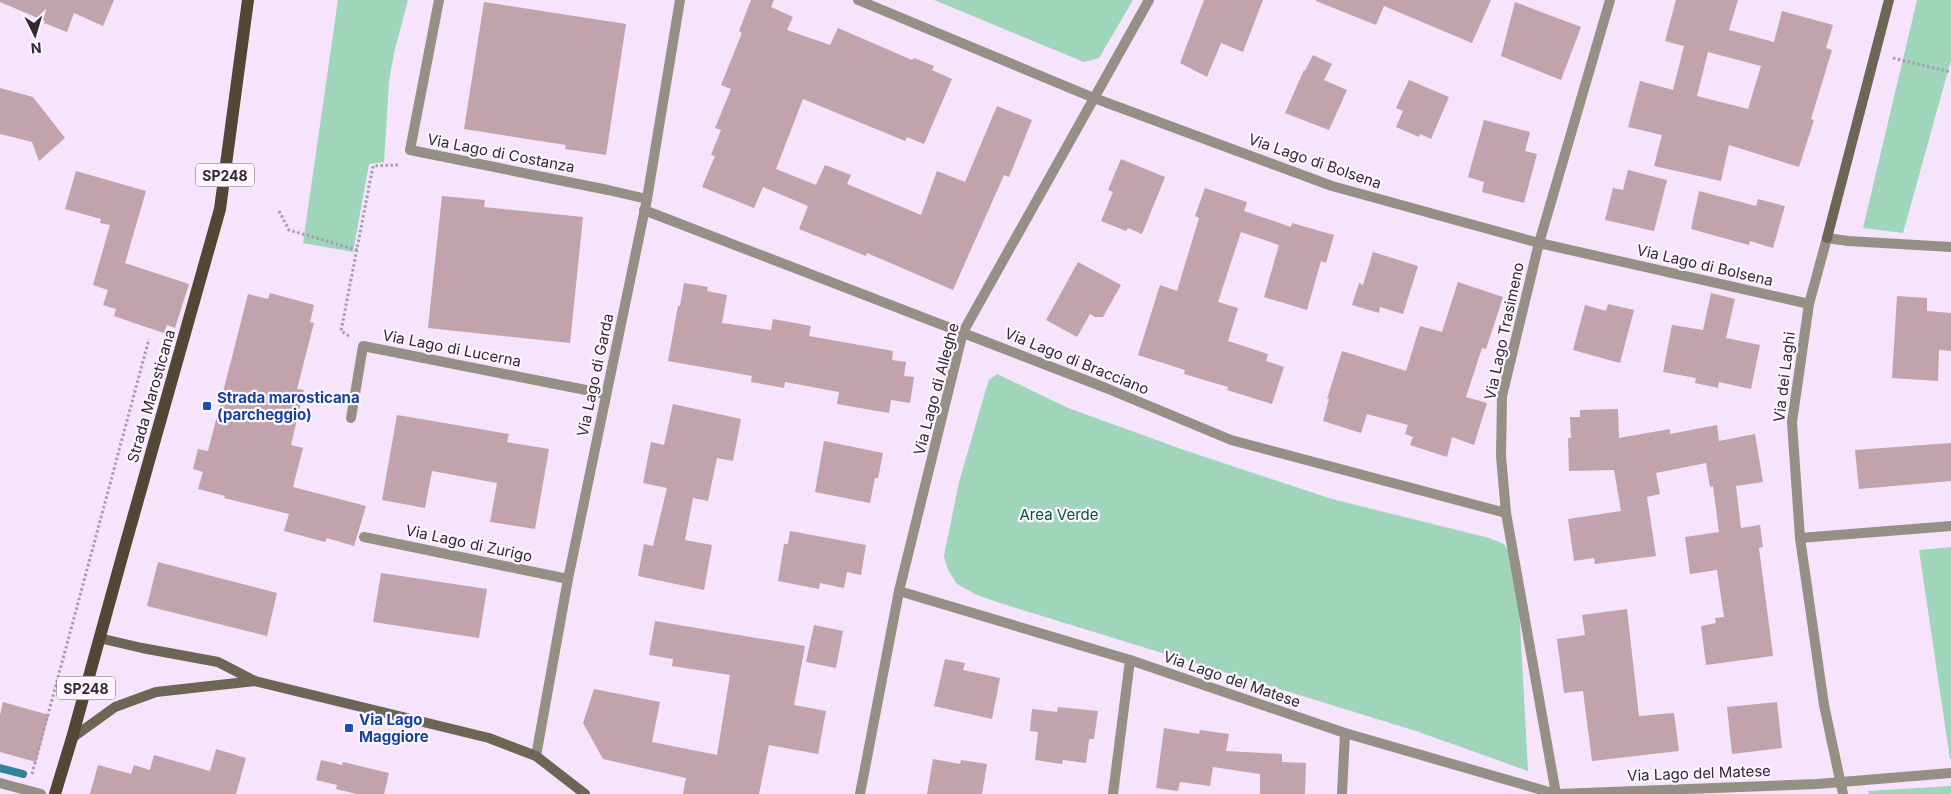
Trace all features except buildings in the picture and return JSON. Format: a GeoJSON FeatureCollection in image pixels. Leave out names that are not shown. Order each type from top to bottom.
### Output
{"type":"FeatureCollection","features":[{"type":"Feature","properties":{"kind":"main road","name":"Strada Marosticana"},"geometry":{"type":"LineString","coordinates":[[55,794],[220,209],[248,0]]}},
{"type":"Feature","properties":{"kind":"street","name":"Via Lago di Costanza"},"geometry":{"type":"LineString","coordinates":[[439,0],[410,150],[608,190],[646,205]]}},
{"type":"Feature","properties":{"kind":"street","name":"Via Lago di Garda"},"geometry":{"type":"LineString","coordinates":[[536,756],[568,579],[646,205],[680,0]]}},
{"type":"Feature","properties":{"kind":"street","name":"Via Lago di Bolsena"},"geometry":{"type":"LineString","coordinates":[[858,0],[1094,98],[1332,186],[1539,243],[1809,304]]}},
{"type":"Feature","properties":{"kind":"street","name":"Via Lago di Alleghe"},"geometry":{"type":"LineString","coordinates":[[860,794],[899,591],[964,332],[1149,0]]}},
{"type":"Feature","properties":{"kind":"street","name":"Via Lago Trasimeno"},"geometry":{"type":"LineString","coordinates":[[1557,794],[1506,513],[1500,456],[1502,396],[1539,243],[1610,0]]}},
{"type":"Feature","properties":{"kind":"street","name":"Via dei Laghi"},"geometry":{"type":"LineString","coordinates":[[1843,794],[1824,705],[1800,538],[1792,422],[1809,304],[1889,0]]}},
{"type":"Feature","properties":{"kind":"street","name":"Via Lago di Bracciano"},"geometry":{"type":"LineString","coordinates":[[646,205],[1106,388],[1231,440],[1506,513]]}},
{"type":"Feature","properties":{"kind":"street"},"geometry":{"type":"LineString","coordinates":[[1827,238],[1951,247]]}},
{"type":"Feature","properties":{"kind":"street","name":"Via Lago di Lucerna"},"geometry":{"type":"LineString","coordinates":[[351,418],[363,346],[606,394]]}},
{"type":"Feature","properties":{"kind":"street"},"geometry":{"type":"LineString","coordinates":[[1800,538],[1951,526]]}},
{"type":"Feature","properties":{"kind":"street","name":"Via Lago di Zurigo"},"geometry":{"type":"LineString","coordinates":[[364,537],[568,579]]}},
{"type":"Feature","properties":{"kind":"street","name":"Via Lago del Matese"},"geometry":{"type":"LineString","coordinates":[[899,591],[1130,660],[1345,733],[1557,794],[1841,782],[1951,773]]}},
{"type":"Feature","properties":{"kind":"street"},"geometry":{"type":"LineString","coordinates":[[99,638],[218,662],[255,681],[489,738],[536,756],[585,794]]}},
{"type":"Feature","properties":{"kind":"street"},"geometry":{"type":"LineString","coordinates":[[1112,794],[1130,660]]}},
{"type":"Feature","properties":{"kind":"street"},"geometry":{"type":"LineString","coordinates":[[72,738],[115,707],[156,692],[255,681]]}},
{"type":"Feature","properties":{"kind":"street"},"geometry":{"type":"LineString","coordinates":[[1342,794],[1345,733]]}},
{"type":"Feature","properties":{"kind":"street"},"geometry":{"type":"LineString","coordinates":[[0,783],[40,794]]}},
{"type":"Feature","properties":{"kind":"path"},"geometry":{"type":"LineString","coordinates":[[1875,54],[1951,72]]}},
{"type":"Feature","properties":{"kind":"path"},"geometry":{"type":"LineString","coordinates":[[363,346],[342,331],[373,166],[405,164]]}},
{"type":"Feature","properties":{"kind":"path"},"geometry":{"type":"LineString","coordinates":[[279,211],[289,230],[357,250]]}},
{"type":"Feature","properties":{"kind":"path"},"geometry":{"type":"LineString","coordinates":[[28,790],[149,338]]}},
{"type":"Feature","properties":{"kind":"green space"},"geometry":{"type":"Polygon","coordinates":[[[338,0],[408,0],[394,53],[389,82],[384,162],[369,164],[353,252],[303,243],[338,0]]]}},
{"type":"Feature","properties":{"kind":"green space"},"geometry":{"type":"Polygon","coordinates":[[[934,0],[1133,0],[1099,58],[1084,62],[934,0]]]}},
{"type":"Feature","properties":{"kind":"green space"},"geometry":{"type":"Polygon","coordinates":[[[1917,0],[1951,0],[1951,60],[1903,233],[1863,228],[1917,0]]]}},
{"type":"Feature","properties":{"kind":"green space","name":"Area Verde"},"geometry":{"type":"Polygon","coordinates":[[[997,374],[1068,408],[1184,450],[1332,499],[1489,538],[1504,544],[1511,556],[1519,606],[1528,771],[1416,731],[1000,603],[977,595],[957,584],[948,570],[944,556],[959,482],[984,396],[989,380],[997,374]]]}},
{"type":"Feature","properties":{"kind":"green space"},"geometry":{"type":"Polygon","coordinates":[[[1951,547],[1951,759],[1950,759],[1919,550],[1951,547]]]}},
{"type":"Feature","properties":{"kind":"green space"},"geometry":{"type":"Polygon","coordinates":[[[1951,786],[1951,794],[1869,794],[1868,791],[1951,786]]]}},
{"type":"Feature","properties":{"kind":"waterway"},"geometry":{"type":"LineString","coordinates":[[0,768],[23,774]]}},
{"type":"Feature","properties":{"kind":"place","name":"Strada marosticana (parcheggio)"},"geometry":{"type":"Point","coordinates":[207,406]}},
{"type":"Feature","properties":{"kind":"place","name":"Via Lago Maggiore"},"geometry":{"type":"Point","coordinates":[349,728]}}]}
